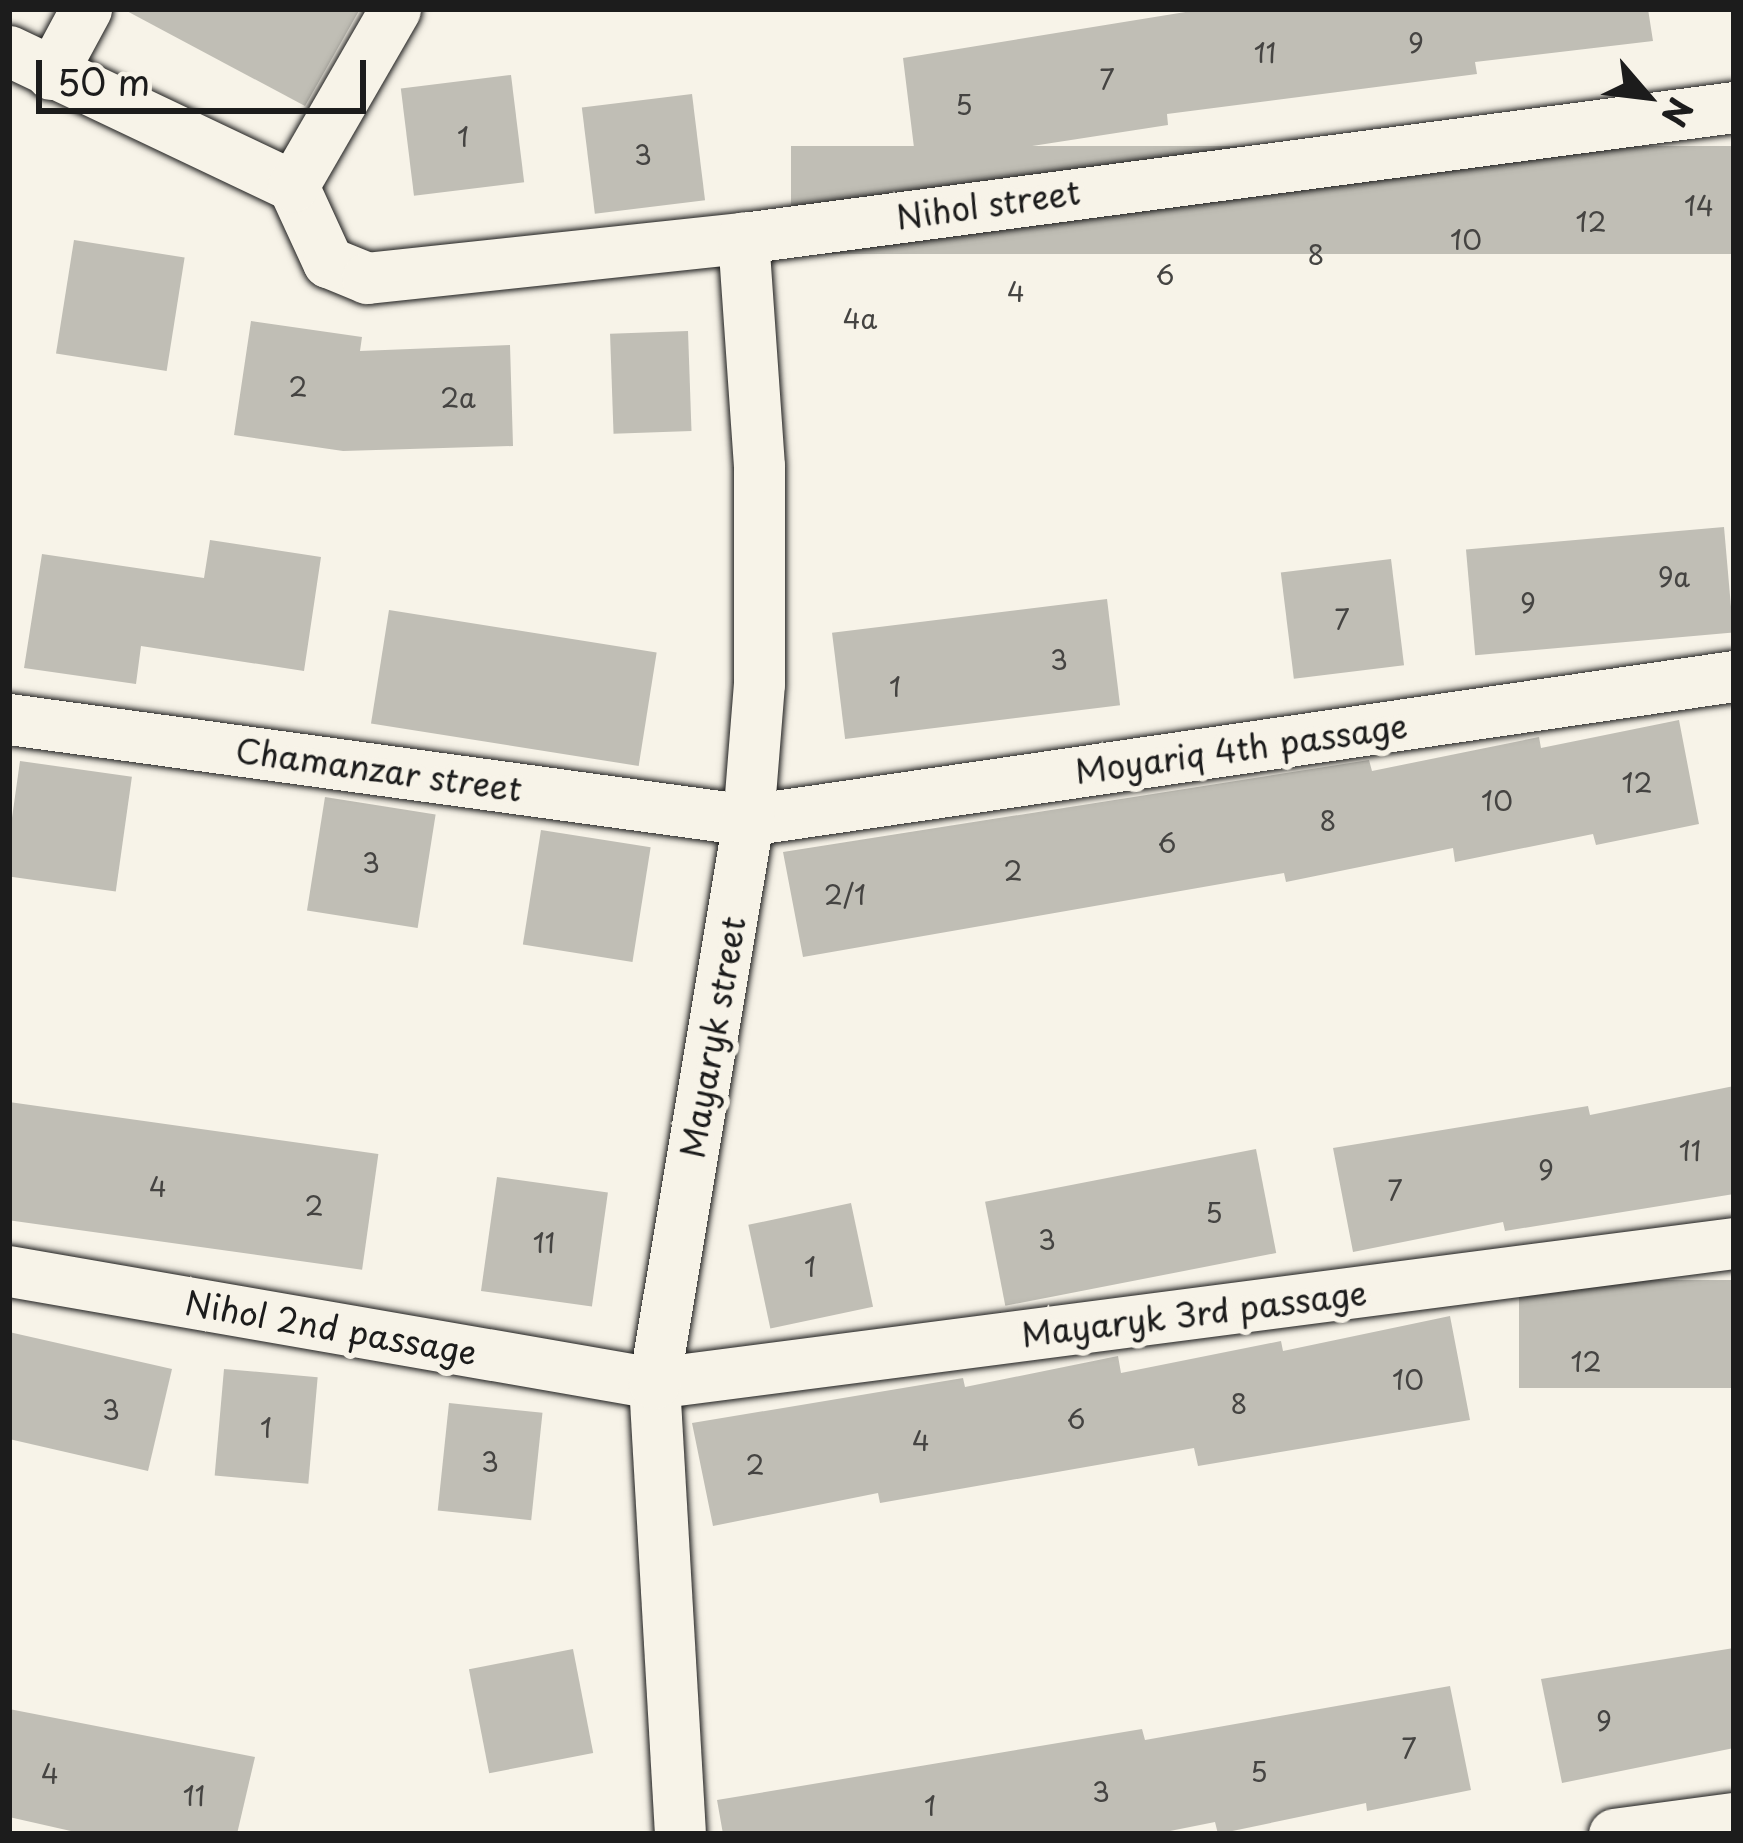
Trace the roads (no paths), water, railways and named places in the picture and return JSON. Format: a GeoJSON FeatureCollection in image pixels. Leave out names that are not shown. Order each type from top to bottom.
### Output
{"type":"FeatureCollection","features":[{"type":"Feature","properties":{"kind":"street"},"geometry":{"type":"LineString","coordinates":[[86,9],[30,63],[293,186],[395,9]]}},
{"type":"Feature","properties":{"kind":"street","name":"Nihol street"},"geometry":{"type":"LineString","coordinates":[[293,186],[328,262],[368,278],[743,238],[1734,107]]}},
{"type":"Feature","properties":{"kind":"street","name":"Mayaryk street"},"geometry":{"type":"LineString","coordinates":[[680,1834],[654,1383],[748,820],[759,684],[759,466],[743,238]]}},
{"type":"Feature","properties":{"kind":"street","name":"Moyariq 4th passage"},"geometry":{"type":"LineString","coordinates":[[748,820],[1734,676]]}},
{"type":"Feature","properties":{"kind":"street","name":"Chamanzar street"},"geometry":{"type":"LineString","coordinates":[[9,719],[748,820]]}},
{"type":"Feature","properties":{"kind":"street","name":"Mayaryk 3rd passage"},"geometry":{"type":"LineString","coordinates":[[654,1383],[1734,1243]]}},
{"type":"Feature","properties":{"kind":"street","name":"Nihol 2nd passage"},"geometry":{"type":"LineString","coordinates":[[9,1270],[654,1383]]}},
{"type":"Feature","properties":{"kind":"street"},"geometry":{"type":"LineString","coordinates":[[1614,1834],[1734,1817]]}}]}
